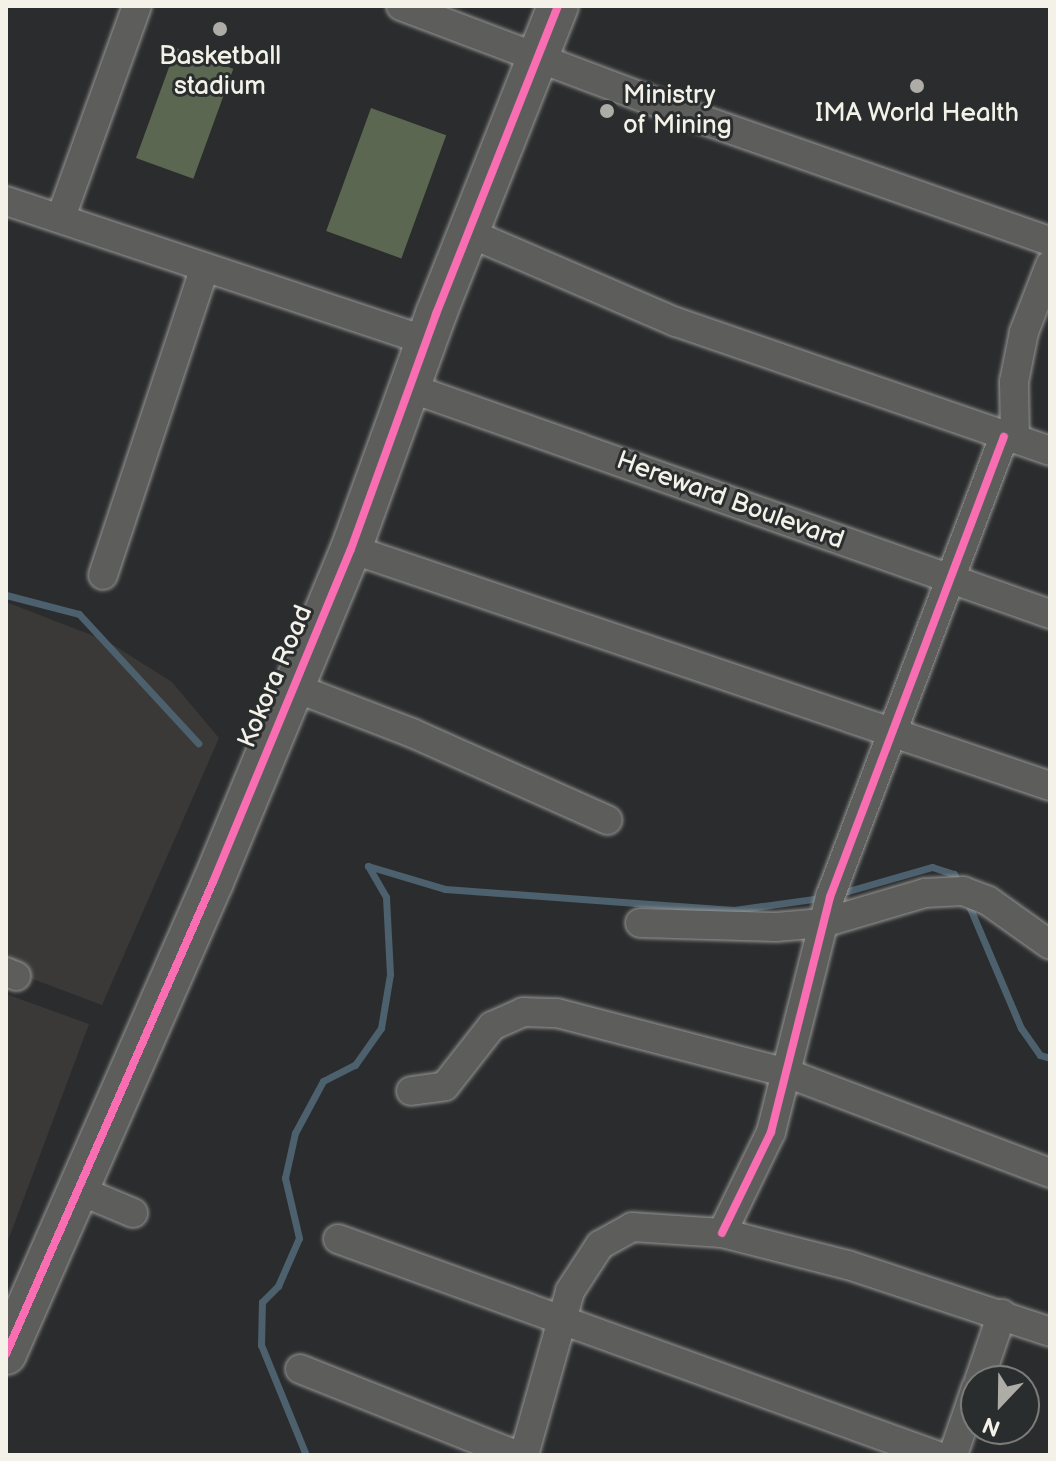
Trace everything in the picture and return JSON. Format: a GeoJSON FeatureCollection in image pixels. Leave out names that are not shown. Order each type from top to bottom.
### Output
{"type":"FeatureCollection","features":[{"type":"Feature","properties":{"kind":"street"},"geometry":{"type":"LineString","coordinates":[[61,217],[137,6]]}},
{"type":"Feature","properties":{"kind":"street"},"geometry":{"type":"LineString","coordinates":[[401,6],[538,55],[698,118],[1050,241]]}},
{"type":"Feature","properties":{"kind":"street","name":"Kokora Road"},"geometry":{"type":"LineString","coordinates":[[6,1354],[210,890],[351,549],[426,341],[558,6]]}},
{"type":"Feature","properties":{"kind":"street"},"geometry":{"type":"LineString","coordinates":[[6,201],[426,341]]}},
{"type":"Feature","properties":{"kind":"street"},"geometry":{"type":"LineString","coordinates":[[469,233],[676,322],[1050,451]]}},
{"type":"Feature","properties":{"kind":"street"},"geometry":{"type":"LineString","coordinates":[[722,1233],[771,1132],[823,923],[950,580],[1009,438],[1014,382],[1024,332],[1050,265]]}},
{"type":"Feature","properties":{"kind":"street"},"geometry":{"type":"LineString","coordinates":[[103,575],[205,267]]}},
{"type":"Feature","properties":{"kind":"street","name":"Hereward Boulevard"},"geometry":{"type":"LineString","coordinates":[[410,388],[1050,614]]}},
{"type":"Feature","properties":{"kind":"street"},"geometry":{"type":"LineString","coordinates":[[351,549],[1050,786]]}},
{"type":"Feature","properties":{"kind":"street"},"geometry":{"type":"LineString","coordinates":[[293,687],[412,733],[607,820]]}},
{"type":"Feature","properties":{"kind":"street"},"geometry":{"type":"LineString","coordinates":[[640,923],[776,927],[823,923],[925,893],[963,891],[987,900],[1050,945]]}},
{"type":"Feature","properties":{"kind":"street"},"geometry":{"type":"LineString","coordinates":[[411,1091],[441,1088],[492,1026],[523,1012],[571,1017],[784,1072],[1050,1173]]}},
{"type":"Feature","properties":{"kind":"street"},"geometry":{"type":"LineString","coordinates":[[76,1189],[133,1213]]}},
{"type":"Feature","properties":{"kind":"street"},"geometry":{"type":"LineString","coordinates":[[524,1455],[570,1291],[600,1245],[632,1227],[722,1233],[848,1265],[1050,1332]]}},
{"type":"Feature","properties":{"kind":"street"},"geometry":{"type":"LineString","coordinates":[[338,1239],[560,1323],[935,1455]]}},
{"type":"Feature","properties":{"kind":"street"},"geometry":{"type":"LineString","coordinates":[[984,1365],[1002,1314]]}},
{"type":"Feature","properties":{"kind":"street"},"geometry":{"type":"LineString","coordinates":[[300,1369],[516,1455]]}},
{"type":"Feature","properties":{"kind":"street"},"geometry":{"type":"LineString","coordinates":[[953,1455],[960,1435]]}},
{"type":"Feature","properties":{"kind":"shaded area"},"geometry":{"type":"Polygon","coordinates":[[[6,602],[107,641],[172,682],[219,738],[102,1005],[6,969],[6,602]]]}},
{"type":"Feature","properties":{"kind":"shaded area"},"geometry":{"type":"Polygon","coordinates":[[[6,994],[89,1024],[6,1246],[6,994]]]}},
{"type":"Feature","properties":{"kind":"green space"},"geometry":{"type":"Polygon","coordinates":[[[176,48],[233,69],[193,179],[136,158],[176,48]]]}},
{"type":"Feature","properties":{"kind":"green space"},"geometry":{"type":"Polygon","coordinates":[[[371,108],[446,135],[401,258],[326,231],[371,108]]]}},
{"type":"Feature","properties":{"kind":"waterway"},"geometry":{"type":"LineString","coordinates":[[6,595],[79,614],[198,743]]}},
{"type":"Feature","properties":{"kind":"waterway"},"geometry":{"type":"LineString","coordinates":[[368,866],[445,889],[734,910],[821,898]]}},
{"type":"Feature","properties":{"kind":"waterway"},"geometry":{"type":"LineString","coordinates":[[306,1455],[261,1345],[262,1302],[278,1286],[299,1238],[285,1178],[295,1133],[323,1081],[355,1065],[381,1028],[390,974],[386,897],[368,866]]}},
{"type":"Feature","properties":{"kind":"waterway"},"geometry":{"type":"LineString","coordinates":[[841,893],[932,867],[954,874],[960,886]]}},
{"type":"Feature","properties":{"kind":"waterway"},"geometry":{"type":"LineString","coordinates":[[967,901],[1021,1028],[1040,1055],[1050,1058]]}},
{"type":"Feature","properties":{"kind":"cycle path"},"geometry":{"type":"LineString","coordinates":[[6,1354],[213,882],[351,549],[436,314],[558,6]]}},
{"type":"Feature","properties":{"kind":"cycle path"},"geometry":{"type":"LineString","coordinates":[[722,1233],[771,1132],[830,897],[1004,437]]}},
{"type":"Feature","properties":{"kind":"place","name":"Basketball stadium"},"geometry":{"type":"Point","coordinates":[220,29]}},
{"type":"Feature","properties":{"kind":"place","name":"IMA World Health"},"geometry":{"type":"Point","coordinates":[917,86]}},
{"type":"Feature","properties":{"kind":"place","name":"Ministry of Mining"},"geometry":{"type":"Point","coordinates":[607,111]}}]}
